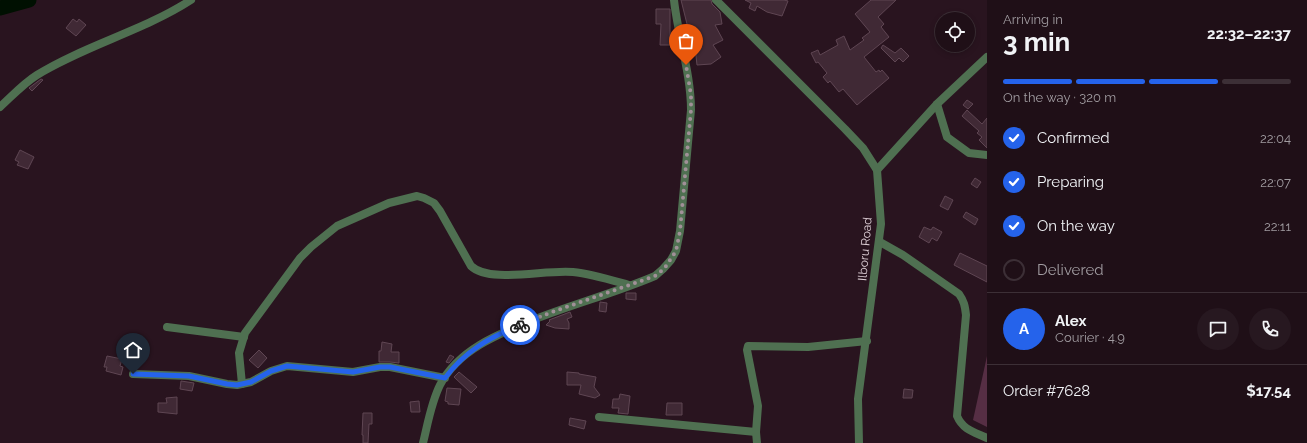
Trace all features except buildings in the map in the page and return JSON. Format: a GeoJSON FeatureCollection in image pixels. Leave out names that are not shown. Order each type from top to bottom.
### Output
{"type":"FeatureCollection","features":[{"type":"Feature","properties":{"kind":"street"},"geometry":{"type":"LineString","coordinates":[[0,107],[35,76],[61,61],[172,13],[191,0]]}},
{"type":"Feature","properties":{"kind":"street"},"geometry":{"type":"LineString","coordinates":[[423,443],[431,406],[441,384],[455,364],[471,350],[498,334],[552,312],[655,276],[664,269],[676,251],[680,231],[691,110],[691,95],[674,0]]}},
{"type":"Feature","properties":{"kind":"street","name":"Ilboru Road"},"geometry":{"type":"LineString","coordinates":[[716,0],[863,148],[877,170],[881,224],[880,242],[858,399],[859,443]]}},
{"type":"Feature","properties":{"kind":"street"},"geometry":{"type":"LineString","coordinates":[[877,170],[937,104],[987,57]]}},
{"type":"Feature","properties":{"kind":"street"},"geometry":{"type":"LineString","coordinates":[[937,104],[947,137],[969,153],[987,155]]}},
{"type":"Feature","properties":{"kind":"street"},"geometry":{"type":"LineString","coordinates":[[242,384],[239,353],[244,337],[300,258],[337,226],[389,203],[410,197],[417,196],[424,198],[434,204],[471,266],[480,272],[490,275],[498,275],[572,272],[630,285]]}},
{"type":"Feature","properties":{"kind":"street"},"geometry":{"type":"LineString","coordinates":[[880,242],[903,255],[959,294],[963,299],[966,315],[957,416],[961,424],[987,438]]}},
{"type":"Feature","properties":{"kind":"street"},"geometry":{"type":"LineString","coordinates":[[167,327],[244,337]]}},
{"type":"Feature","properties":{"kind":"street"},"geometry":{"type":"LineString","coordinates":[[757,443],[756,432],[758,406],[747,350],[748,346],[808,347],[867,341]]}},
{"type":"Feature","properties":{"kind":"street"},"geometry":{"type":"LineString","coordinates":[[133,374],[189,376],[227,384],[242,384],[251,382],[275,369],[287,366],[353,372],[375,367],[390,367],[445,378]]}},
{"type":"Feature","properties":{"kind":"street"},"geometry":{"type":"LineString","coordinates":[[599,417],[756,432]]}},
{"type":"Feature","properties":{"kind":"shaded area"},"geometry":{"type":"Polygon","coordinates":[[[987,356],[987,427],[973,420],[987,356]]]}},
{"type":"Feature","properties":{"kind":"waterway"},"geometry":{"type":"LineString","coordinates":[[0,8],[29,0]]}},
{"type":"Feature","properties":{"kind":"way so far"},"geometry":{"type":"LineString","coordinates":[[520,325],[552,312],[655,276],[664,269],[676,251],[680,231],[691,110],[691,95],[686,65]]}},
{"type":"Feature","properties":{"kind":"route"},"geometry":{"type":"LineString","coordinates":[[133,374],[189,376],[237,385],[251,382],[280,367],[287,366],[353,372],[375,367],[390,367],[445,378],[455,364],[471,350],[498,334],[520,325]]}}]}
